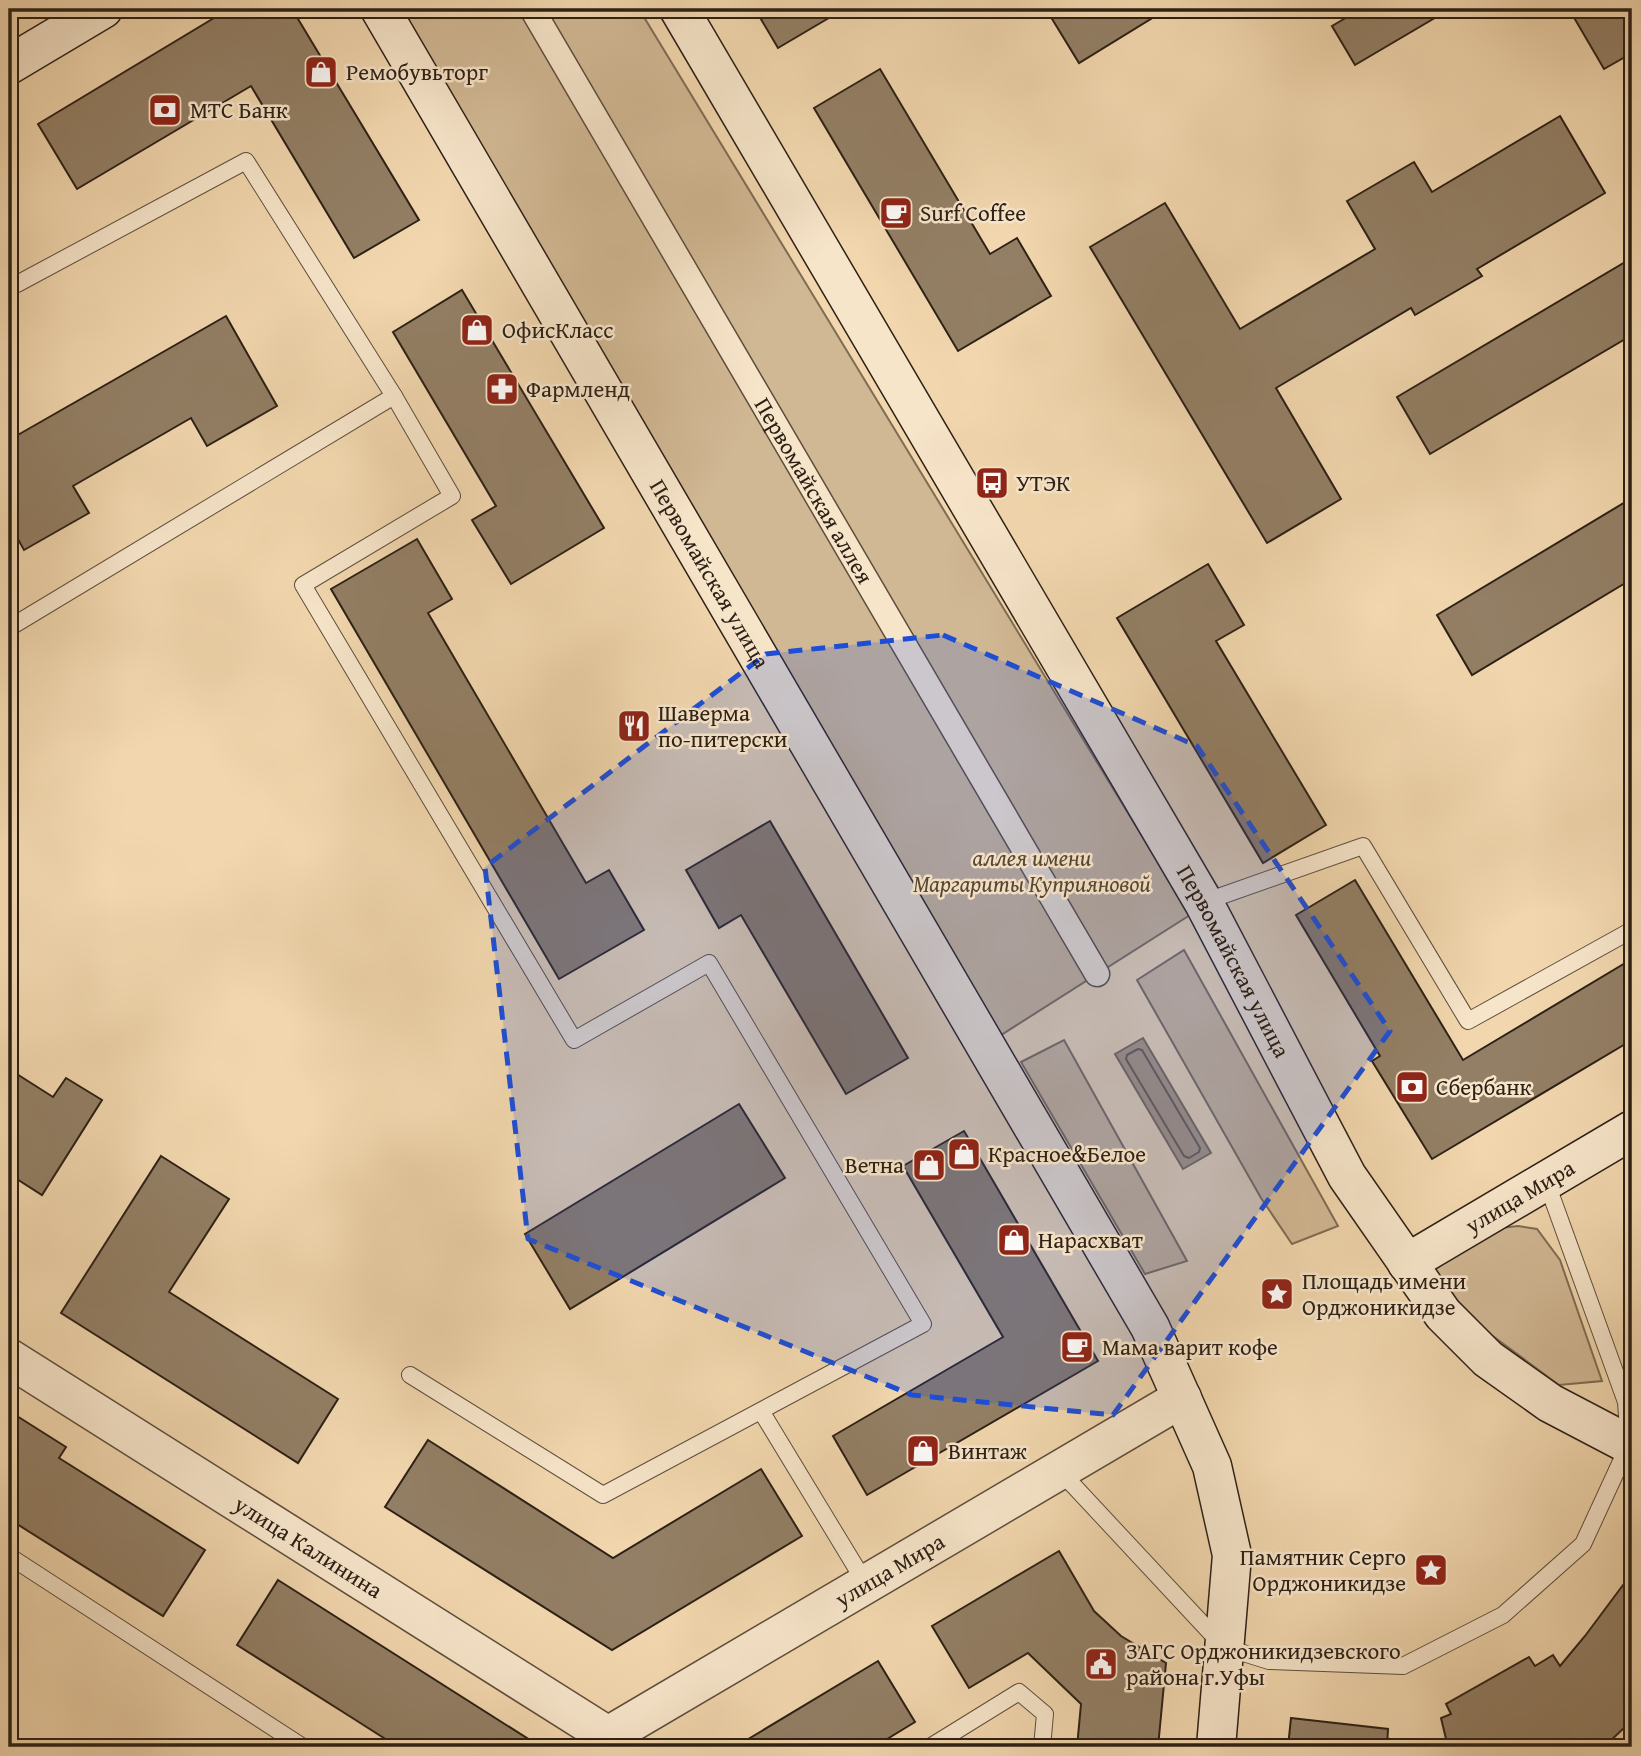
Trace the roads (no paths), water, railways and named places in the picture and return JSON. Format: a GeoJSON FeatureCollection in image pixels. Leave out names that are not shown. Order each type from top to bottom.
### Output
{"type":"FeatureCollection","features":[{"type":"Feature","properties":{"kind":"main road"},"geometry":{"type":"LineString","coordinates":[[9,65],[103,9]]}},
{"type":"Feature","properties":{"kind":"main road","name":"Первомайская улица"},"geometry":{"type":"LineString","coordinates":[[380,9],[1150,1327],[1212,1466],[1232,1555],[1216,1747]]}},
{"type":"Feature","properties":{"kind":"main road","name":"Первомайская улица"},"geometry":{"type":"LineString","coordinates":[[679,9],[1204,903],[1347,1176],[1443,1314],[1488,1359],[1550,1403],[1631,1445]]}},
{"type":"Feature","properties":{"kind":"main road","name":"улица Мира"},"geometry":{"type":"LineString","coordinates":[[1407,1263],[1632,1130]]}},
{"type":"Feature","properties":{"kind":"main road","name":"улица Калинина"},"geometry":{"type":"LineString","coordinates":[[9,1358],[605,1742]]}},
{"type":"Feature","properties":{"kind":"main road","name":"улица Мира"},"geometry":{"type":"LineString","coordinates":[[605,1742],[1182,1398]]}},
{"type":"Feature","properties":{"kind":"street","name":"Первомайская аллея"},"geometry":{"type":"LineString","coordinates":[[532,9],[1097,974]]}},
{"type":"Feature","properties":{"kind":"lane"},"geometry":{"type":"LineString","coordinates":[[9,269],[13,286],[246,161],[394,396],[452,496],[303,585],[574,1040],[709,963],[923,1324],[603,1495],[410,1375]]}},
{"type":"Feature","properties":{"kind":"lane"},"geometry":{"type":"LineString","coordinates":[[9,628],[394,396]]}},
{"type":"Feature","properties":{"kind":"lane"},"geometry":{"type":"LineString","coordinates":[[1204,903],[1363,846],[1468,1021],[1632,930]]}},
{"type":"Feature","properties":{"kind":"lane"},"geometry":{"type":"LineString","coordinates":[[1059,1470],[1224,1647],[1269,1661],[1403,1666],[1503,1615],[1583,1544],[1631,1445],[1626,1402],[1546,1181]]}},
{"type":"Feature","properties":{"kind":"lane"},"geometry":{"type":"LineString","coordinates":[[761,1411],[866,1584]]}},
{"type":"Feature","properties":{"kind":"lane"},"geometry":{"type":"LineString","coordinates":[[10,1561],[303,1747]]}},
{"type":"Feature","properties":{"kind":"lane"},"geometry":{"type":"LineString","coordinates":[[930,1747],[1019,1692],[1045,1714],[1042,1747]]}},
{"type":"Feature","properties":{"kind":"water"},"geometry":{"type":"Polygon","coordinates":[[[1143,1038],[1211,1153],[1183,1169],[1115,1054],[1143,1038]]]}},
{"type":"Feature","properties":{"kind":"place","name":"Ремобувьторг"},"geometry":{"type":"Point","coordinates":[321,72]}},
{"type":"Feature","properties":{"kind":"place","name":"МТС Банк"},"geometry":{"type":"Point","coordinates":[165,110]}},
{"type":"Feature","properties":{"kind":"place","name":"Surf Coffee"},"geometry":{"type":"Point","coordinates":[896,213]}},
{"type":"Feature","properties":{"kind":"place","name":"ОфисКласс"},"geometry":{"type":"Point","coordinates":[477,330]}},
{"type":"Feature","properties":{"kind":"place","name":"Фармленд"},"geometry":{"type":"Point","coordinates":[502,389]}},
{"type":"Feature","properties":{"kind":"place","name":"УТЭК"},"geometry":{"type":"Point","coordinates":[992,483]}},
{"type":"Feature","properties":{"kind":"place","name":"Шаверма по-питерски"},"geometry":{"type":"Point","coordinates":[634,726]}},
{"type":"Feature","properties":{"kind":"place","name":"Сбербанк"},"geometry":{"type":"Point","coordinates":[1412,1087]}},
{"type":"Feature","properties":{"kind":"place","name":"Красное&Белое"},"geometry":{"type":"Point","coordinates":[964,1154]}},
{"type":"Feature","properties":{"kind":"place","name":"Ветна"},"geometry":{"type":"Point","coordinates":[929,1165]}},
{"type":"Feature","properties":{"kind":"place","name":"Нарасхват"},"geometry":{"type":"Point","coordinates":[1014,1240]}},
{"type":"Feature","properties":{"kind":"place","name":"Площадь имени Орджоникидзе"},"geometry":{"type":"Point","coordinates":[1277,1294]}},
{"type":"Feature","properties":{"kind":"place","name":"Мама варит кофе"},"geometry":{"type":"Point","coordinates":[1077,1347]}},
{"type":"Feature","properties":{"kind":"place","name":"Винтаж"},"geometry":{"type":"Point","coordinates":[923,1451]}},
{"type":"Feature","properties":{"kind":"place","name":"Памятник Серго Орджоникидзе"},"geometry":{"type":"Point","coordinates":[1431,1570]}},
{"type":"Feature","properties":{"kind":"place","name":"ЗАГС Орджоникидзевского района г.Уфы"},"geometry":{"type":"Point","coordinates":[1101,1664]}},
{"type":"Feature","properties":{"kind":"park label","name":"аллея имени Маргариты Куприяновой"},"geometry":{"type":"Point","coordinates":[1032,871]}}]}
